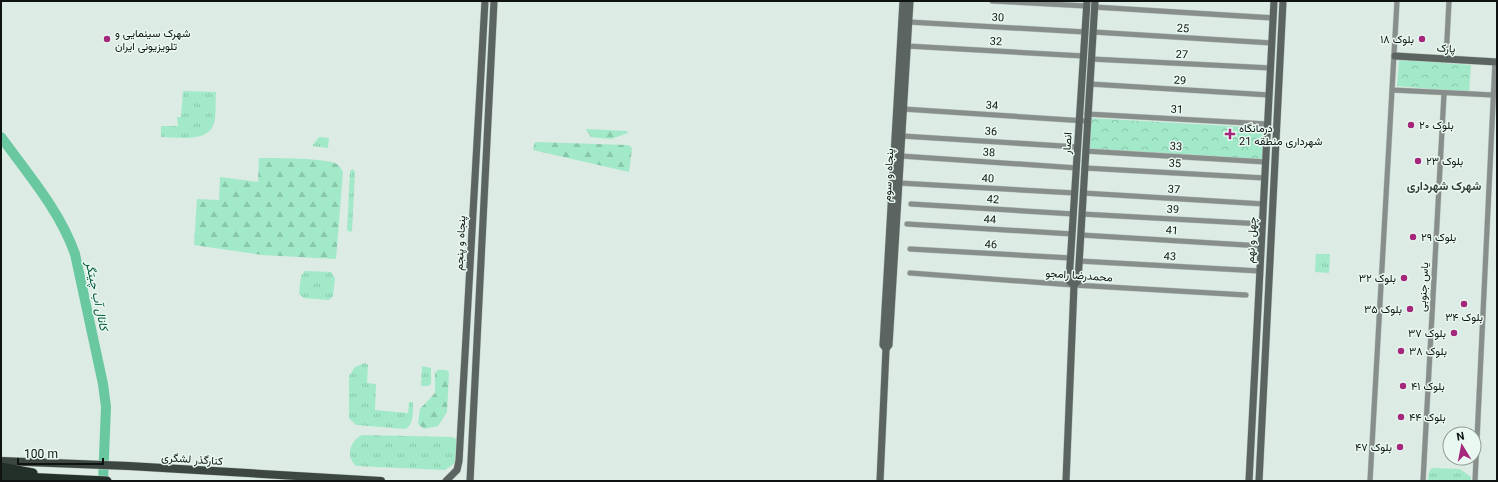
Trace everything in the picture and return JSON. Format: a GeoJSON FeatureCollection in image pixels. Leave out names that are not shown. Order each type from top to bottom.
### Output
{"type":"FeatureCollection","features":[{"type":"Feature","properties":{"kind":"highway"},"geometry":{"type":"LineString","coordinates":[[1,467],[84,480]]}},
{"type":"Feature","properties":{"kind":"highway"},"geometry":{"type":"LineString","coordinates":[[1,476],[107,481]]}},
{"type":"Feature","properties":{"kind":"main road","name":"کنارگذر لشگری"},"geometry":{"type":"LineString","coordinates":[[1,461],[126,466],[380,481]]}},
{"type":"Feature","properties":{"kind":"street","name":"پنجاه و پنجم"},"geometry":{"type":"LineString","coordinates":[[458,466],[485,1]]}},
{"type":"Feature","properties":{"kind":"street","name":"پنجاه و پنجم"},"geometry":{"type":"LineString","coordinates":[[470,481],[494,1]]}},
{"type":"Feature","properties":{"kind":"street","name":"پنجاه و سوم"},"geometry":{"type":"LineString","coordinates":[[886,349],[883,345],[903,1]]}},
{"type":"Feature","properties":{"kind":"street","name":"پنجاه و سوم"},"geometry":{"type":"LineString","coordinates":[[880,481],[886,349],[889,345],[910,1]]}},
{"type":"Feature","properties":{"kind":"street"},"geometry":{"type":"LineString","coordinates":[[992,1],[1091,4],[1274,18]]}},
{"type":"Feature","properties":{"kind":"street","name":"چهل و نهم"},"geometry":{"type":"LineString","coordinates":[[1249,481],[1274,1]]}},
{"type":"Feature","properties":{"kind":"street","name":"چهل و نهم"},"geometry":{"type":"LineString","coordinates":[[1259,481],[1283,1]]}},
{"type":"Feature","properties":{"kind":"street"},"geometry":{"type":"LineString","coordinates":[[1370,481],[1397,1]]}},
{"type":"Feature","properties":{"kind":"street"},"geometry":{"type":"LineString","coordinates":[[1446,60],[1449,1]]}},
{"type":"Feature","properties":{"kind":"street","name":"انصار"},"geometry":{"type":"LineString","coordinates":[[1074,285],[1070,281],[1072,234],[1077,168],[1082,149],[1084,118],[1084,56],[1089,32],[1091,4]]}},
{"type":"Feature","properties":{"kind":"street","name":"30"},"geometry":{"type":"LineString","coordinates":[[909,22],[1089,32]]}},
{"type":"Feature","properties":{"kind":"street","name":"انصار"},"geometry":{"type":"LineString","coordinates":[[1084,118],[1090,84],[1091,59],[1089,32]]}},
{"type":"Feature","properties":{"kind":"street","name":"25"},"geometry":{"type":"LineString","coordinates":[[1089,32],[1272,43]]}},
{"type":"Feature","properties":{"kind":"street","name":"32"},"geometry":{"type":"LineString","coordinates":[[907,46],[1084,56]]}},
{"type":"Feature","properties":{"kind":"street","name":"پارک"},"geometry":{"type":"LineString","coordinates":[[1395,56],[1496,62]]}},
{"type":"Feature","properties":{"kind":"street","name":"27"},"geometry":{"type":"LineString","coordinates":[[1091,59],[1271,68]]}},
{"type":"Feature","properties":{"kind":"street"},"geometry":{"type":"LineString","coordinates":[[1475,481],[1493,95],[1496,62]]}},
{"type":"Feature","properties":{"kind":"street","name":"29"},"geometry":{"type":"LineString","coordinates":[[1090,84],[1270,95]]}},
{"type":"Feature","properties":{"kind":"street"},"geometry":{"type":"LineString","coordinates":[[1393,90],[1444,94],[1493,95]]}},
{"type":"Feature","properties":{"kind":"street","name":"یاس جنوبی"},"geometry":{"type":"LineString","coordinates":[[1423,481],[1444,94]]}},
{"type":"Feature","properties":{"kind":"street","name":"34"},"geometry":{"type":"LineString","coordinates":[[903,109],[1084,118]]}},
{"type":"Feature","properties":{"kind":"street","name":"31"},"geometry":{"type":"LineString","coordinates":[[1084,118],[1267,124]]}},
{"type":"Feature","properties":{"kind":"street","name":"36"},"geometry":{"type":"LineString","coordinates":[[902,136],[1082,149]]}},
{"type":"Feature","properties":{"kind":"street","name":"انصار"},"geometry":{"type":"LineString","coordinates":[[1066,481],[1074,285],[1078,281],[1085,168],[1082,149]]}},
{"type":"Feature","properties":{"kind":"street","name":"33"},"geometry":{"type":"LineString","coordinates":[[1082,149],[1266,162]]}},
{"type":"Feature","properties":{"kind":"street","name":"38"},"geometry":{"type":"LineString","coordinates":[[900,156],[1077,168]]}},
{"type":"Feature","properties":{"kind":"street","name":"35"},"geometry":{"type":"LineString","coordinates":[[1085,168],[1265,178]]}},
{"type":"Feature","properties":{"kind":"street"},"geometry":{"type":"LineString","coordinates":[[475,172],[485,172]]}},
{"type":"Feature","properties":{"kind":"street","name":"40"},"geometry":{"type":"LineString","coordinates":[[899,182],[1075,193]]}},
{"type":"Feature","properties":{"kind":"street","name":"37"},"geometry":{"type":"LineString","coordinates":[[1083,193],[1264,204]]}},
{"type":"Feature","properties":{"kind":"street","name":"42"},"geometry":{"type":"LineString","coordinates":[[911,204],[1074,214]]}},
{"type":"Feature","properties":{"kind":"street","name":"39"},"geometry":{"type":"LineString","coordinates":[[1082,214],[1263,224]]}},
{"type":"Feature","properties":{"kind":"street","name":"44"},"geometry":{"type":"LineString","coordinates":[[907,224],[1072,234]]}},
{"type":"Feature","properties":{"kind":"street","name":"41"},"geometry":{"type":"LineString","coordinates":[[1081,235],[1262,246]]}},
{"type":"Feature","properties":{"kind":"street","name":"46"},"geometry":{"type":"LineString","coordinates":[[910,249],[1071,258]]}},
{"type":"Feature","properties":{"kind":"street","name":"43"},"geometry":{"type":"LineString","coordinates":[[1079,261],[1260,271]]}},
{"type":"Feature","properties":{"kind":"street","name":"محمدرضا رامجو"},"geometry":{"type":"LineString","coordinates":[[910,273],[1074,285],[1246,295]]}},
{"type":"Feature","properties":{"kind":"street"},"geometry":{"type":"LineString","coordinates":[[446,481],[457,470],[458,466],[471,467]]}},
{"type":"Feature","properties":{"kind":"green space"},"geometry":{"type":"Polygon","coordinates":[[[1399,60],[1471,65],[1469,92],[1397,86],[1399,60]]]}},
{"type":"Feature","properties":{"kind":"green space"},"geometry":{"type":"Polygon","coordinates":[[[183,91],[216,92],[213,126],[204,135],[197,137],[161,137],[161,126],[178,126],[177,117],[181,117],[183,91]]]}},
{"type":"Feature","properties":{"kind":"green space"},"geometry":{"type":"Polygon","coordinates":[[[1089,118],[1264,128],[1262,160],[1088,149],[1089,118]]]}},
{"type":"Feature","properties":{"kind":"green space"},"geometry":{"type":"Polygon","coordinates":[[[586,129],[627,131],[628,133],[611,139],[591,137],[586,129]]]}},
{"type":"Feature","properties":{"kind":"green space"},"geometry":{"type":"Polygon","coordinates":[[[319,137],[329,138],[328,148],[312,146],[319,137]]]}},
{"type":"Feature","properties":{"kind":"green space"},"geometry":{"type":"Polygon","coordinates":[[[535,142],[628,145],[632,148],[629,172],[533,150],[535,142]]]}},
{"type":"Feature","properties":{"kind":"green space"},"geometry":{"type":"Polygon","coordinates":[[[259,158],[300,159],[331,162],[340,167],[343,172],[336,259],[262,255],[194,245],[197,199],[219,200],[220,177],[258,182],[259,158]]]}},
{"type":"Feature","properties":{"kind":"green space"},"geometry":{"type":"Polygon","coordinates":[[[353,169],[355,172],[352,231],[350,232],[347,230],[350,171],[353,169]]]}},
{"type":"Feature","properties":{"kind":"green space"},"geometry":{"type":"Polygon","coordinates":[[[1316,254],[1330,254],[1329,273],[1315,272],[1316,254]]]}},
{"type":"Feature","properties":{"kind":"green space"},"geometry":{"type":"Polygon","coordinates":[[[305,271],[331,272],[335,278],[333,296],[329,300],[304,298],[299,294],[301,276],[305,271]]]}},
{"type":"Feature","properties":{"kind":"green space"},"geometry":{"type":"Polygon","coordinates":[[[365,363],[368,365],[367,383],[376,384],[375,410],[408,413],[409,402],[413,402],[412,420],[409,427],[406,429],[356,425],[349,418],[349,376],[355,367],[365,363]]]}},
{"type":"Feature","properties":{"kind":"green space"},"geometry":{"type":"Polygon","coordinates":[[[422,366],[431,368],[431,384],[428,386],[421,386],[422,366]]]}},
{"type":"Feature","properties":{"kind":"green space"},"geometry":{"type":"Polygon","coordinates":[[[438,370],[446,370],[449,372],[447,412],[438,426],[424,429],[418,424],[420,409],[435,393],[435,373],[438,370]]]}},
{"type":"Feature","properties":{"kind":"green space"},"geometry":{"type":"Polygon","coordinates":[[[362,435],[452,437],[457,439],[455,463],[445,470],[356,466],[351,458],[350,449],[354,441],[362,435]]]}},
{"type":"Feature","properties":{"kind":"green space"},"geometry":{"type":"Polygon","coordinates":[[[1432,468],[1460,469],[1471,477],[1471,481],[1428,481],[1429,472],[1432,468]]]}},
{"type":"Feature","properties":{"kind":"waterway","name":"کانال آب چیتگر"},"geometry":{"type":"LineString","coordinates":[[1,137],[52,208],[69,238],[75,254],[103,384],[106,407],[103,481]]}},
{"type":"Feature","properties":{"kind":"place","name":"شهرک سینمایی و تلویزیونی ایران"},"geometry":{"type":"Point","coordinates":[107,39]}},
{"type":"Feature","properties":{"kind":"place","name":"بلوک ۱۸"},"geometry":{"type":"Point","coordinates":[1422,39]}},
{"type":"Feature","properties":{"kind":"place","name":"بلوک ۲۰"},"geometry":{"type":"Point","coordinates":[1411,125]}},
{"type":"Feature","properties":{"kind":"place","name":"درمانگاه شهرداری منطقه 21"},"geometry":{"type":"Point","coordinates":[1230,134]}},
{"type":"Feature","properties":{"kind":"place","name":"بلوک ۲۳"},"geometry":{"type":"Point","coordinates":[1418,161]}},
{"type":"Feature","properties":{"kind":"place","name":"بلوک ۲۹"},"geometry":{"type":"Point","coordinates":[1413,237]}},
{"type":"Feature","properties":{"kind":"place","name":"بلوک ۳۲"},"geometry":{"type":"Point","coordinates":[1404,278]}},
{"type":"Feature","properties":{"kind":"place","name":"بلوک ۳۴"},"geometry":{"type":"Point","coordinates":[1464,304]}},
{"type":"Feature","properties":{"kind":"place","name":"بلوک ۳۵"},"geometry":{"type":"Point","coordinates":[1410,309]}},
{"type":"Feature","properties":{"kind":"place","name":"بلوک ۳۷"},"geometry":{"type":"Point","coordinates":[1454,333]}},
{"type":"Feature","properties":{"kind":"place","name":"بلوک ۳۸"},"geometry":{"type":"Point","coordinates":[1401,351]}},
{"type":"Feature","properties":{"kind":"place","name":"بلوک ۴۱"},"geometry":{"type":"Point","coordinates":[1403,386]}},
{"type":"Feature","properties":{"kind":"place","name":"بلوک ۴۴"},"geometry":{"type":"Point","coordinates":[1401,417]}},
{"type":"Feature","properties":{"kind":"place","name":"بلوک ۴۷"},"geometry":{"type":"Point","coordinates":[1400,447]}},
{"type":"Feature","properties":{"kind":"district","name":"شهرک شهرداری"},"geometry":{"type":"Point","coordinates":[1444,186]}}]}
